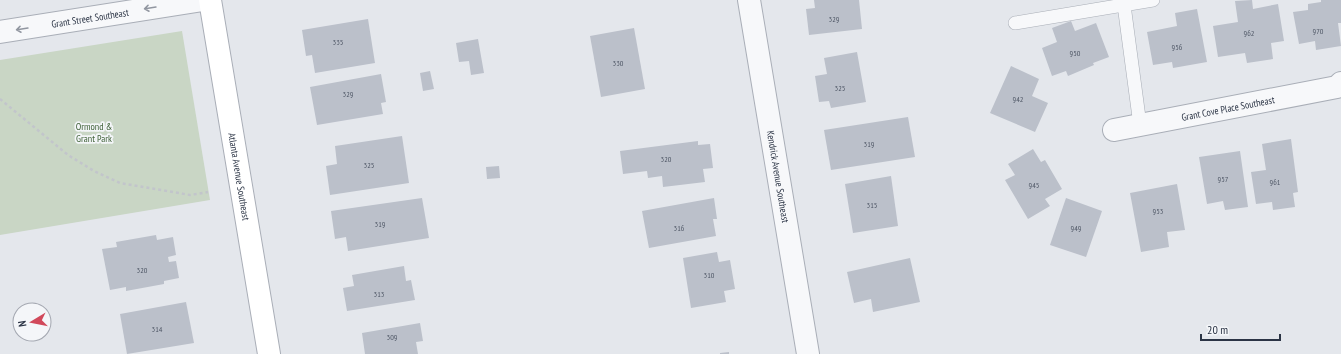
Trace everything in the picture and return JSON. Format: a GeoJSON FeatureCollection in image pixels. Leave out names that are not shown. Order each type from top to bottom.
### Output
{"type":"FeatureCollection","features":[{"type":"Feature","properties":{"kind":"street","name":"Grant Street Southeast"},"geometry":{"type":"LineString","coordinates":[[0,32],[203,0]]}},
{"type":"Feature","properties":{"kind":"street","name":"Atlanta Avenue Southeast"},"geometry":{"type":"LineString","coordinates":[[210,0],[269,354]]}},
{"type":"Feature","properties":{"kind":"street","name":"Kendrick Avenue Southeast"},"geometry":{"type":"LineString","coordinates":[[749,0],[808,354]]}},
{"type":"Feature","properties":{"kind":"street","name":"Grant Cove Place Southeast"},"geometry":{"type":"LineString","coordinates":[[1114,130],[1337,87],[1341,83]]}},
{"type":"Feature","properties":{"kind":"lane"},"geometry":{"type":"LineString","coordinates":[[1015,23],[1153,0]]}},
{"type":"Feature","properties":{"kind":"lane"},"geometry":{"type":"LineString","coordinates":[[1124,5],[1140,125]]}},
{"type":"Feature","properties":{"kind":"path"},"geometry":{"type":"LineString","coordinates":[[0,99],[68,154],[94,171],[120,183],[190,195],[208,192]]}},
{"type":"Feature","properties":{"kind":"green space","name":"Ormond & Grant Park"},"geometry":{"type":"Polygon","coordinates":[[[182,31],[210,200],[0,235],[0,60],[182,31]]]}},
{"type":"Feature","properties":{"kind":"building"},"geometry":{"type":"Polygon","coordinates":[[[814,0],[859,0],[862,29],[809,35],[806,9],[815,8],[814,0]]]}},
{"type":"Feature","properties":{"kind":"building"},"geometry":{"type":"Polygon","coordinates":[[[1252,0],[1253,9],[1278,4],[1284,41],[1271,43],[1273,59],[1247,63],[1245,53],[1218,57],[1213,26],[1238,22],[1235,1],[1252,0]]]}},
{"type":"Feature","properties":{"kind":"building"},"geometry":{"type":"Polygon","coordinates":[[[1321,0],[1341,0],[1341,23],[1338,23],[1341,46],[1316,50],[1315,41],[1299,44],[1293,12],[1308,10],[1308,4],[1321,2],[1321,0]]]}},
{"type":"Feature","properties":{"kind":"building"},"geometry":{"type":"Polygon","coordinates":[[[1197,9],[1207,62],[1173,68],[1172,62],[1153,65],[1147,32],[1177,26],[1175,13],[1197,9]]]}},
{"type":"Feature","properties":{"kind":"building"},"geometry":{"type":"Polygon","coordinates":[[[368,19],[375,63],[315,73],[312,55],[306,56],[302,30],[368,19]]]}},
{"type":"Feature","properties":{"kind":"building"},"geometry":{"type":"Polygon","coordinates":[[[1071,21],[1075,31],[1096,23],[1109,57],[1093,63],[1094,65],[1068,76],[1066,71],[1052,76],[1042,48],[1057,42],[1052,28],[1071,21]]]}},
{"type":"Feature","properties":{"kind":"building"},"geometry":{"type":"Polygon","coordinates":[[[634,28],[645,89],[601,97],[590,36],[634,28]]]}},
{"type":"Feature","properties":{"kind":"building"},"geometry":{"type":"Polygon","coordinates":[[[478,39],[484,73],[471,75],[469,61],[459,62],[456,43],[478,39]]]}},
{"type":"Feature","properties":{"kind":"building"},"geometry":{"type":"Polygon","coordinates":[[[857,52],[866,102],[831,108],[829,101],[819,102],[815,76],[827,74],[824,58],[857,52]]]}},
{"type":"Feature","properties":{"kind":"building"},"geometry":{"type":"Polygon","coordinates":[[[1011,66],[1039,79],[1032,96],[1048,103],[1035,132],[990,113],[1011,66]]]}},
{"type":"Feature","properties":{"kind":"building"},"geometry":{"type":"Polygon","coordinates":[[[430,71],[434,89],[423,91],[420,73],[430,71]]]}},
{"type":"Feature","properties":{"kind":"building"},"geometry":{"type":"Polygon","coordinates":[[[381,74],[386,102],[381,103],[383,114],[317,125],[310,87],[381,74]]]}},
{"type":"Feature","properties":{"kind":"building"},"geometry":{"type":"Polygon","coordinates":[[[908,117],[915,157],[831,170],[824,130],[908,117]]]}},
{"type":"Feature","properties":{"kind":"building"},"geometry":{"type":"Polygon","coordinates":[[[402,136],[409,183],[330,195],[326,166],[337,164],[335,146],[402,136]]]}},
{"type":"Feature","properties":{"kind":"building"},"geometry":{"type":"Polygon","coordinates":[[[1291,139],[1298,192],[1293,193],[1295,207],[1273,210],[1272,202],[1256,204],[1251,172],[1266,170],[1262,144],[1291,139]]]}},
{"type":"Feature","properties":{"kind":"building"},"geometry":{"type":"Polygon","coordinates":[[[698,141],[698,145],[710,144],[713,168],[703,169],[705,182],[663,187],[662,176],[648,178],[647,171],[623,174],[620,151],[698,141]]]}},
{"type":"Feature","properties":{"kind":"building"},"geometry":{"type":"Polygon","coordinates":[[[1033,149],[1041,162],[1045,160],[1062,189],[1045,199],[1050,206],[1028,219],[1005,180],[1015,175],[1008,164],[1033,149]]]}},
{"type":"Feature","properties":{"kind":"building"},"geometry":{"type":"Polygon","coordinates":[[[1240,151],[1248,207],[1225,210],[1223,201],[1207,204],[1199,157],[1240,151]]]}},
{"type":"Feature","properties":{"kind":"building"},"geometry":{"type":"Polygon","coordinates":[[[499,166],[500,178],[487,179],[486,167],[499,166]]]}},
{"type":"Feature","properties":{"kind":"building"},"geometry":{"type":"Polygon","coordinates":[[[891,176],[898,226],[853,233],[845,184],[891,176]]]}},
{"type":"Feature","properties":{"kind":"building"},"geometry":{"type":"Polygon","coordinates":[[[1177,184],[1185,230],[1167,232],[1169,247],[1141,252],[1130,193],[1177,184]]]}},
{"type":"Feature","properties":{"kind":"building"},"geometry":{"type":"Polygon","coordinates":[[[422,198],[429,238],[348,251],[346,237],[335,239],[331,211],[422,198]]]}},
{"type":"Feature","properties":{"kind":"building"},"geometry":{"type":"Polygon","coordinates":[[[714,198],[717,219],[713,219],[716,236],[649,248],[642,211],[714,198]]]}},
{"type":"Feature","properties":{"kind":"building"},"geometry":{"type":"Polygon","coordinates":[[[1066,198],[1102,211],[1086,257],[1050,245],[1066,198]]]}},
{"type":"Feature","properties":{"kind":"building"},"geometry":{"type":"Polygon","coordinates":[[[156,235],[157,240],[173,237],[176,255],[168,257],[169,262],[176,261],[179,278],[164,281],[164,284],[126,291],[126,287],[110,290],[102,249],[117,247],[116,242],[156,235]]]}},
{"type":"Feature","properties":{"kind":"building"},"geometry":{"type":"Polygon","coordinates":[[[717,252],[719,262],[730,260],[735,289],[724,291],[726,302],[691,308],[683,258],[717,252]]]}},
{"type":"Feature","properties":{"kind":"building"},"geometry":{"type":"Polygon","coordinates":[[[910,258],[920,302],[873,312],[871,299],[854,303],[847,272],[910,258]]]}},
{"type":"Feature","properties":{"kind":"building"},"geometry":{"type":"Polygon","coordinates":[[[404,266],[406,281],[411,280],[415,300],[347,311],[343,288],[354,286],[352,275],[404,266]]]}},
{"type":"Feature","properties":{"kind":"building"},"geometry":{"type":"Polygon","coordinates":[[[186,302],[194,343],[127,354],[120,314],[186,302]]]}},
{"type":"Feature","properties":{"kind":"building"},"geometry":{"type":"Polygon","coordinates":[[[420,323],[423,341],[416,342],[418,354],[365,354],[362,333],[420,323]]]}},
{"type":"Feature","properties":{"kind":"building"},"geometry":{"type":"Polygon","coordinates":[[[729,352],[729,354],[720,354],[720,353],[729,352]]]}}]}
